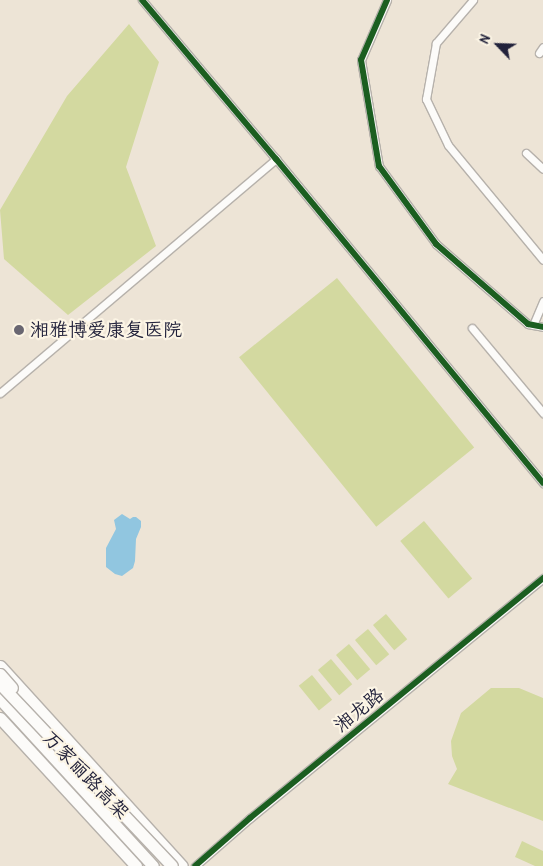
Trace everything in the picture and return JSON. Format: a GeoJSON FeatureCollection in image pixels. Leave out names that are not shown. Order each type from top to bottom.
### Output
{"type":"FeatureCollection","features":[{"type":"Feature","properties":{"kind":"main road"},"geometry":{"type":"LineString","coordinates":[[0,666],[182,866]]}},
{"type":"Feature","properties":{"kind":"main road"},"geometry":{"type":"LineString","coordinates":[[0,674],[106,797]]}},
{"type":"Feature","properties":{"kind":"main road","name":"万家丽路高架"},"geometry":{"type":"LineString","coordinates":[[0,684],[172,866]]}},
{"type":"Feature","properties":{"kind":"main road","name":"万家丽路高架"},"geometry":{"type":"LineString","coordinates":[[0,699],[153,866]]}},
{"type":"Feature","properties":{"kind":"main road"},"geometry":{"type":"LineString","coordinates":[[0,718],[136,866]]}},
{"type":"Feature","properties":{"kind":"street"},"geometry":{"type":"LineString","coordinates":[[142,0],[276,159],[543,483]]}},
{"type":"Feature","properties":{"kind":"street"},"geometry":{"type":"LineString","coordinates":[[387,0],[361,60],[379,166],[436,244],[528,324],[543,327]]}},
{"type":"Feature","properties":{"kind":"street"},"geometry":{"type":"LineString","coordinates":[[474,0],[436,43],[426,99],[448,145],[543,260]]}},
{"type":"Feature","properties":{"kind":"street"},"geometry":{"type":"LineString","coordinates":[[526,153],[543,169]]}},
{"type":"Feature","properties":{"kind":"street"},"geometry":{"type":"LineString","coordinates":[[0,393],[276,159]]}},
{"type":"Feature","properties":{"kind":"street"},"geometry":{"type":"LineString","coordinates":[[533,325],[543,301]]}},
{"type":"Feature","properties":{"kind":"street"},"geometry":{"type":"LineString","coordinates":[[472,328],[543,412]]}},
{"type":"Feature","properties":{"kind":"street","name":"湘龙路"},"geometry":{"type":"LineString","coordinates":[[195,866],[250,818],[543,578]]}},
{"type":"Feature","properties":{"kind":"green space"},"geometry":{"type":"Polygon","coordinates":[[[129,24],[159,62],[126,167],[156,246],[68,315],[4,259],[0,210],[67,96],[129,24]]]}},
{"type":"Feature","properties":{"kind":"green space"},"geometry":{"type":"Polygon","coordinates":[[[337,278],[474,447],[376,527],[239,357],[337,278]]]}},
{"type":"Feature","properties":{"kind":"green space"},"geometry":{"type":"Polygon","coordinates":[[[424,521],[472,578],[448,598],[400,541],[424,521]]]}},
{"type":"Feature","properties":{"kind":"green space"},"geometry":{"type":"Polygon","coordinates":[[[386,614],[407,639],[394,650],[373,625],[386,614]]]}},
{"type":"Feature","properties":{"kind":"green space"},"geometry":{"type":"Polygon","coordinates":[[[368,629],[389,654],[376,665],[355,640],[368,629]]]}},
{"type":"Feature","properties":{"kind":"green space"},"geometry":{"type":"Polygon","coordinates":[[[349,644],[370,669],[357,680],[336,655],[349,644]]]}},
{"type":"Feature","properties":{"kind":"green space"},"geometry":{"type":"Polygon","coordinates":[[[331,659],[352,684],[339,695],[318,670],[331,659]]]}},
{"type":"Feature","properties":{"kind":"green space"},"geometry":{"type":"Polygon","coordinates":[[[312,675],[332,700],[319,711],[299,686],[312,675]]]}},
{"type":"Feature","properties":{"kind":"green space"},"geometry":{"type":"Polygon","coordinates":[[[491,688],[519,688],[543,698],[543,821],[448,784],[457,769],[452,756],[451,741],[461,713],[491,688]]]}},
{"type":"Feature","properties":{"kind":"green space"},"geometry":{"type":"Polygon","coordinates":[[[522,841],[543,851],[543,866],[535,866],[515,857],[522,841]]]}},
{"type":"Feature","properties":{"kind":"water"},"geometry":{"type":"Polygon","coordinates":[[[122,514],[130,519],[136,517],[141,521],[141,527],[136,539],[133,568],[122,576],[115,574],[106,567],[106,548],[116,529],[114,520],[122,514]]]}},
{"type":"Feature","properties":{"kind":"cycle path"},"geometry":{"type":"LineString","coordinates":[[142,0],[276,159],[543,483]]}},
{"type":"Feature","properties":{"kind":"cycle path"},"geometry":{"type":"LineString","coordinates":[[387,0],[361,60],[379,166],[436,244],[528,324],[543,327]]}},
{"type":"Feature","properties":{"kind":"cycle path"},"geometry":{"type":"LineString","coordinates":[[195,866],[250,818],[543,578]]}},
{"type":"Feature","properties":{"kind":"place","name":"湘雅博爱康复医院"},"geometry":{"type":"Point","coordinates":[19,330]}}]}
